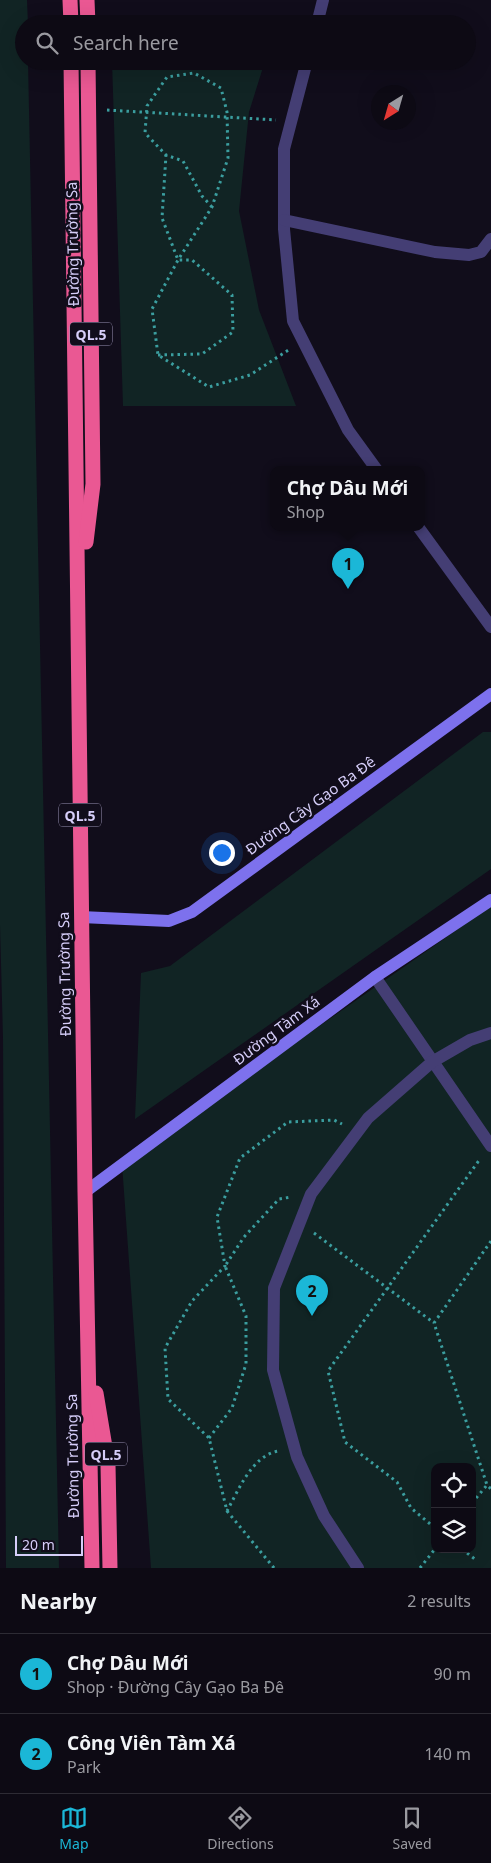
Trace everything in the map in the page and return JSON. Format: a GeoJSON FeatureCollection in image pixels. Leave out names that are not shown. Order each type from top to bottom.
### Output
{"type":"FeatureCollection","features":[{"type":"Feature","properties":{"kind":"highway"},"geometry":{"type":"LineString","coordinates":[[70,0],[71,15]]}},
{"type":"Feature","properties":{"kind":"highway"},"geometry":{"type":"LineString","coordinates":[[87,0],[88,15]]}},
{"type":"Feature","properties":{"kind":"highway","name":"Đường Trường Sa"},"geometry":{"type":"LineString","coordinates":[[71,70],[81,917],[92,1568]]}},
{"type":"Feature","properties":{"kind":"highway","name":"Đường Trường Sa"},"geometry":{"type":"LineString","coordinates":[[78,605],[92,484],[88,70]]}},
{"type":"Feature","properties":{"kind":"highway","name":"Đường Trường Sa"},"geometry":{"type":"LineString","coordinates":[[87,1342],[108,1465],[110,1568]]}},
{"type":"Feature","properties":{"kind":"street"},"geometry":{"type":"LineString","coordinates":[[319,15],[323,0]]}},
{"type":"Feature","properties":{"kind":"street"},"geometry":{"type":"LineString","coordinates":[[305,70],[284,149],[284,220],[293,322],[348,430],[374,466]]}},
{"type":"Feature","properties":{"kind":"street"},"geometry":{"type":"LineString","coordinates":[[284,220],[435,252],[461,254],[481,252],[491,239]]}},
{"type":"Feature","properties":{"kind":"street"},"geometry":{"type":"LineString","coordinates":[[421,531],[491,627]]}},
{"type":"Feature","properties":{"kind":"street","name":"Đường Cây Gạo Ba Đê"},"geometry":{"type":"LineString","coordinates":[[81,917],[169,921],[192,912],[491,694]]}},
{"type":"Feature","properties":{"kind":"street","name":"Đường Tàm Xá"},"geometry":{"type":"LineString","coordinates":[[85,1192],[375,977],[491,900]]}},
{"type":"Feature","properties":{"kind":"street"},"geometry":{"type":"LineString","coordinates":[[375,977],[490,1145]]}},
{"type":"Feature","properties":{"kind":"street"},"geometry":{"type":"LineString","coordinates":[[358,1568],[324,1516],[294,1448],[274,1370],[274,1288],[311,1194],[368,1118],[432,1062],[470,1040],[491,1033]]}},
{"type":"Feature","properties":{"kind":"path"},"geometry":{"type":"LineString","coordinates":[[212,208],[202,196],[183,161],[166,155],[145,133],[147,106],[167,77],[194,73],[221,88],[227,116],[228,158],[212,208],[178,260],[152,309],[158,354],[209,387],[250,375],[303,341]]}},
{"type":"Feature","properties":{"kind":"path"},"geometry":{"type":"LineString","coordinates":[[88,109],[291,121]]}},
{"type":"Feature","properties":{"kind":"path"},"geometry":{"type":"LineString","coordinates":[[166,155],[162,218],[178,260]]}},
{"type":"Feature","properties":{"kind":"path"},"geometry":{"type":"LineString","coordinates":[[158,354],[202,354],[234,332],[232,295],[192,260],[178,260]]}},
{"type":"Feature","properties":{"kind":"path"},"geometry":{"type":"LineString","coordinates":[[209,1438],[232,1408],[246,1364],[246,1316],[225,1266],[217,1217],[240,1158],[288,1122],[334,1120],[357,1132]]}},
{"type":"Feature","properties":{"kind":"path"},"geometry":{"type":"LineString","coordinates":[[431,1525],[411,1508],[397,1482],[346,1442],[328,1371],[490,1145]]}},
{"type":"Feature","properties":{"kind":"path"},"geometry":{"type":"LineString","coordinates":[[274,1568],[227,1511],[209,1438],[168,1398],[164,1348],[192,1301],[225,1266],[244,1237],[279,1199],[311,1194]]}},
{"type":"Feature","properties":{"kind":"path"},"geometry":{"type":"LineString","coordinates":[[300,1223],[434,1323],[487,1485],[491,1489]]}},
{"type":"Feature","properties":{"kind":"path"},"geometry":{"type":"LineString","coordinates":[[434,1323],[491,1241]]}},
{"type":"Feature","properties":{"kind":"path"},"geometry":{"type":"LineString","coordinates":[[227,1511],[248,1472],[270,1453],[294,1448]]}},
{"type":"Feature","properties":{"kind":"path"},"geometry":{"type":"LineString","coordinates":[[476,1498],[487,1485]]}},
{"type":"Feature","properties":{"kind":"path"},"geometry":{"type":"LineString","coordinates":[[420,1568],[432,1553]]}},
{"type":"Feature","properties":{"kind":"path"},"geometry":{"type":"LineString","coordinates":[[467,1553],[476,1560]]}},
{"type":"Feature","properties":{"kind":"green space"},"geometry":{"type":"Polygon","coordinates":[[[0,0],[27,0],[28,15],[15,15],[15,70],[28,70],[59,1568],[6,1568],[3,1038],[0,925],[0,0]]]}},
{"type":"Feature","properties":{"kind":"green space"},"geometry":{"type":"Polygon","coordinates":[[[112,70],[262,70],[249,112],[239,211],[259,310],[296,406],[123,406],[112,70]]]}},
{"type":"Feature","properties":{"kind":"green space"},"geometry":{"type":"Polygon","coordinates":[[[483,732],[491,732],[491,869],[135,1119],[141,973],[170,966],[483,732]]]}},
{"type":"Feature","properties":{"kind":"green space"},"geometry":{"type":"Polygon","coordinates":[[[491,906],[491,1568],[151,1568],[122,1164],[491,906]]]}},
{"type":"Feature","properties":{"kind":"place","name":"Chợ Dâu Mới"},"geometry":{"type":"Point","coordinates":[348,589]}},
{"type":"Feature","properties":{"kind":"place","name":"Công Viên Tàm Xá"},"geometry":{"type":"Point","coordinates":[312,1316]}}]}
